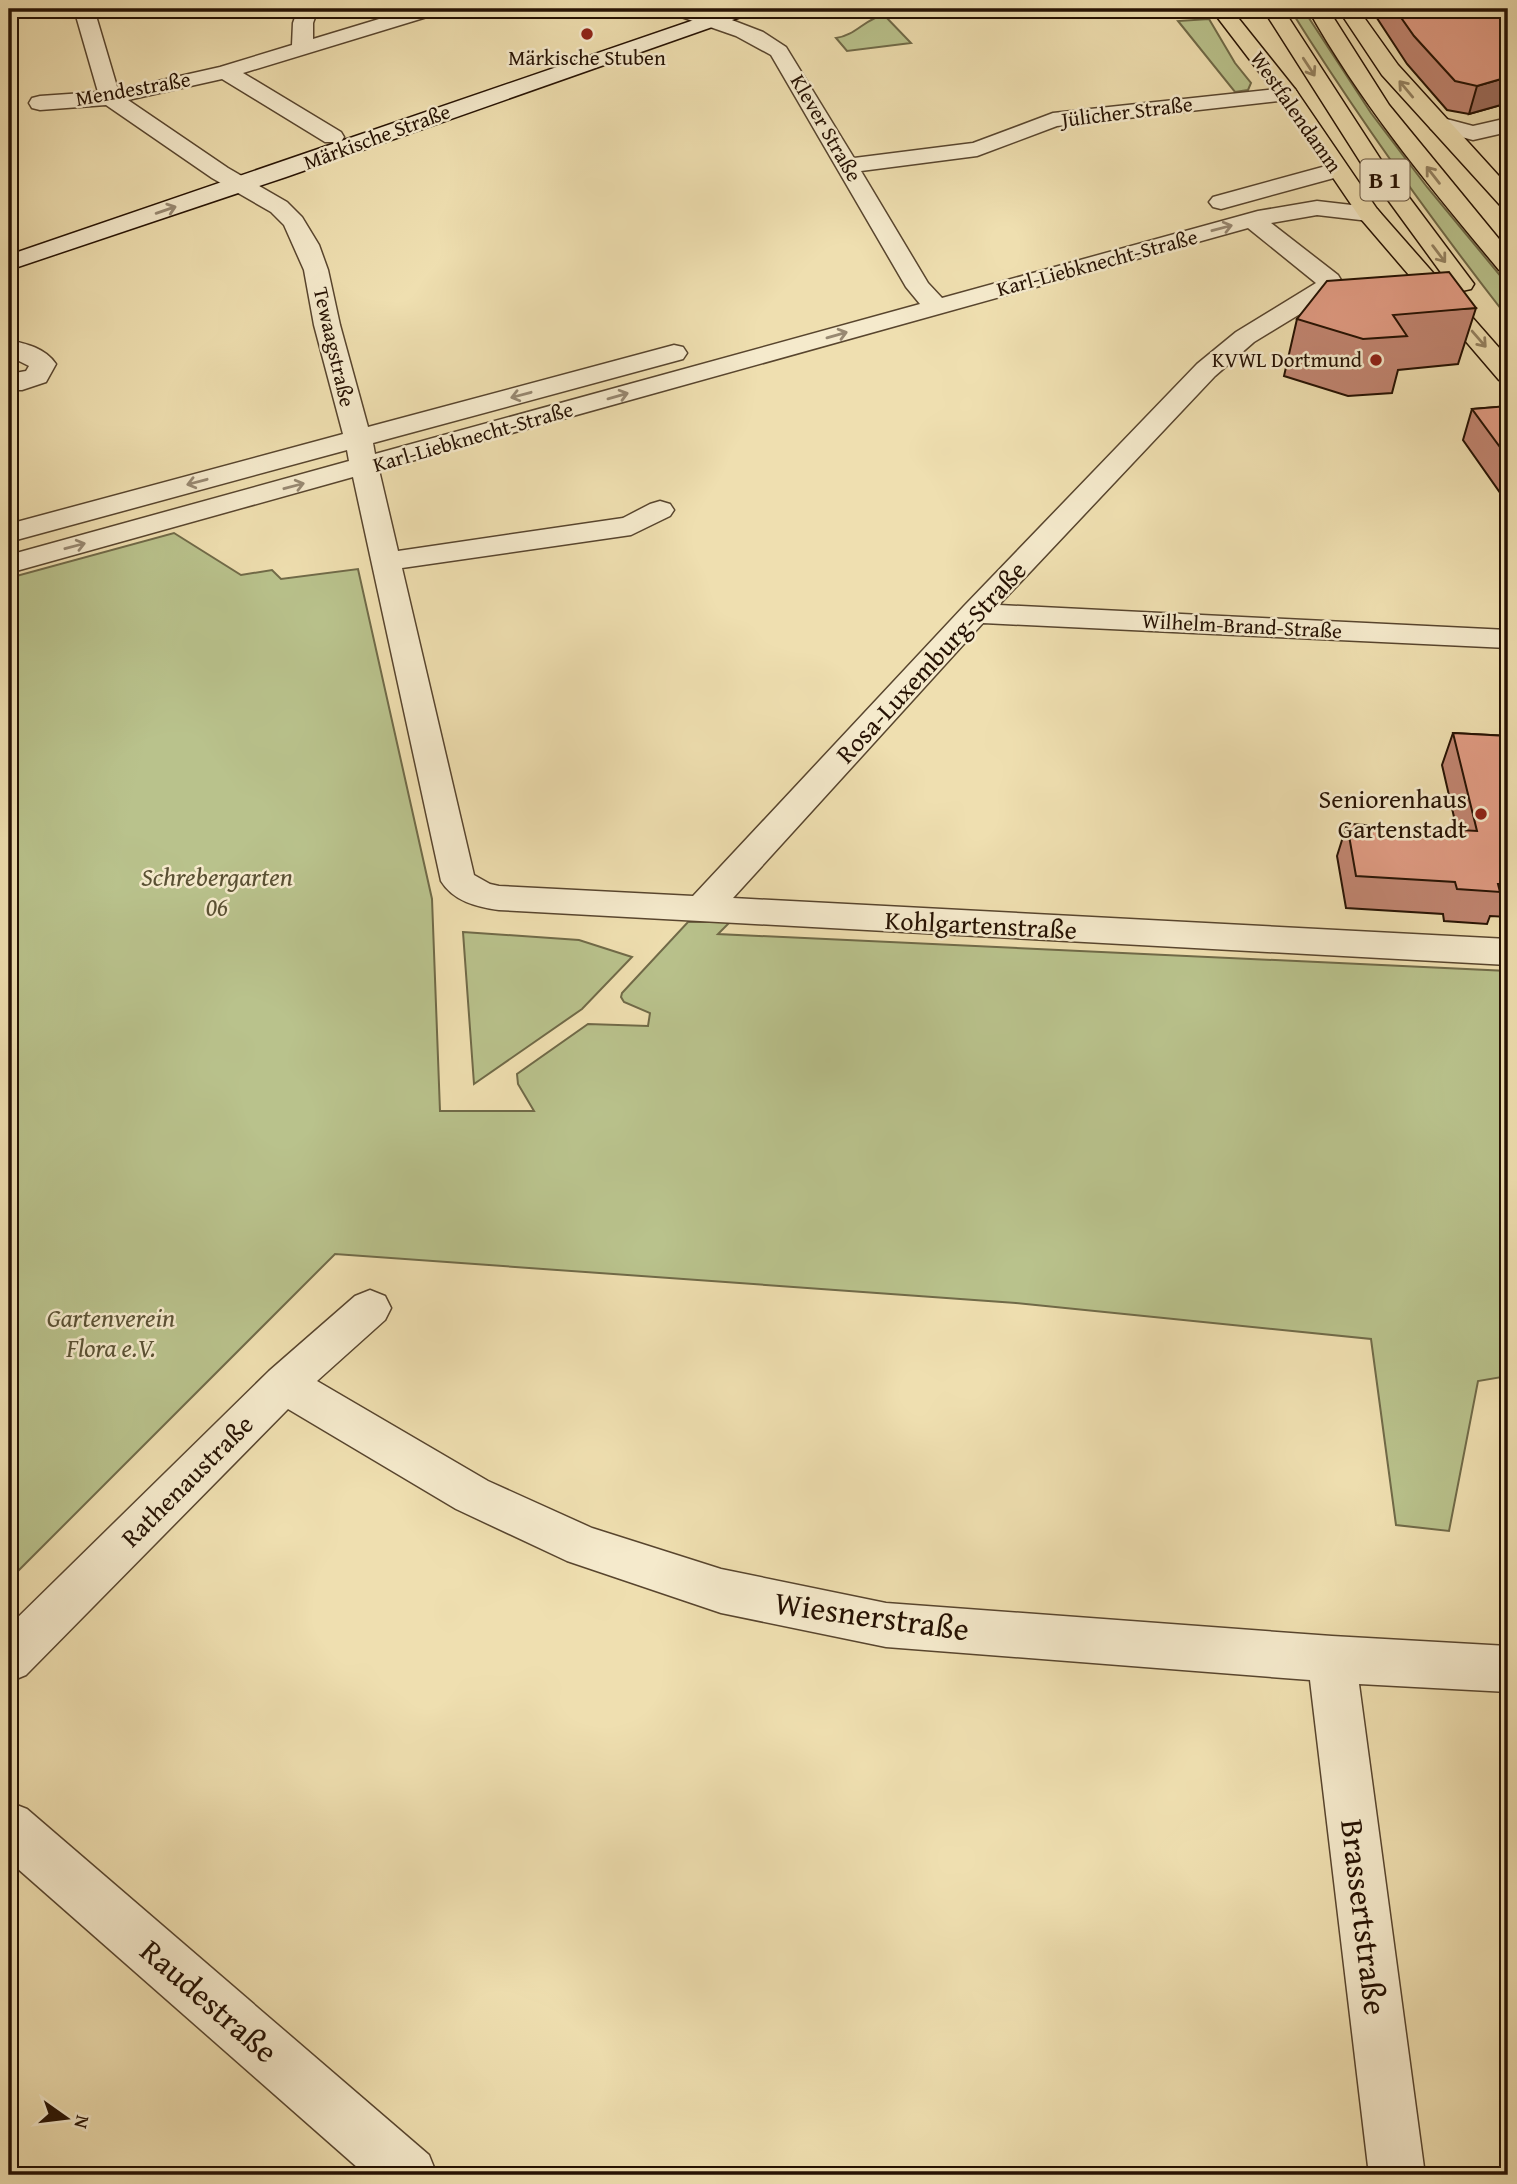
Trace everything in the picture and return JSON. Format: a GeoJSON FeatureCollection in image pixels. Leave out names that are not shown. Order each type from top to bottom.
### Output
{"type":"FeatureCollection","features":[{"type":"Feature","properties":{"kind":"main road","name":"Westfalendamm"},"geometry":{"type":"LineString","coordinates":[[1222,9],[1287,94],[1369,214],[1508,374]]}},
{"type":"Feature","properties":{"kind":"main road","name":"Westfalendamm"},"geometry":{"type":"LineString","coordinates":[[1273,9],[1372,163],[1508,344]]}},
{"type":"Feature","properties":{"kind":"main road"},"geometry":{"type":"LineString","coordinates":[[1318,9],[1371,95],[1433,177],[1508,265]]}},
{"type":"Feature","properties":{"kind":"main road"},"geometry":{"type":"LineString","coordinates":[[1348,9],[1390,70],[1487,174],[1508,201]]}},
{"type":"Feature","properties":{"kind":"street"},"geometry":{"type":"LineString","coordinates":[[84,9],[110,98]]}},
{"type":"Feature","properties":{"kind":"street"},"geometry":{"type":"LineString","coordinates":[[302,48],[303,23],[308,9]]}},
{"type":"Feature","properties":{"kind":"street","name":"Mendestraße"},"geometry":{"type":"LineString","coordinates":[[40,103],[110,98],[225,72],[433,9]]}},
{"type":"Feature","properties":{"kind":"street","name":"Märkische Straße"},"geometry":{"type":"LineString","coordinates":[[9,247],[231,179],[333,137],[699,13],[745,9]]}},
{"type":"Feature","properties":{"kind":"street","name":"Märkische Straße"},"geometry":{"type":"LineString","coordinates":[[9,263],[231,179],[699,13]]}},
{"type":"Feature","properties":{"kind":"street","name":"Klever Straße"},"geometry":{"type":"LineString","coordinates":[[699,13],[767,42],[779,51],[918,286]]}},
{"type":"Feature","properties":{"kind":"street","name":"Mendestraße"},"geometry":{"type":"LineString","coordinates":[[225,72],[282,107]]}},
{"type":"Feature","properties":{"kind":"street","name":"Jülicher Straße"},"geometry":{"type":"LineString","coordinates":[[848,166],[977,149],[1053,120],[1287,94]]}},
{"type":"Feature","properties":{"kind":"street","name":"Tewaagstraße"},"geometry":{"type":"LineString","coordinates":[[110,98],[231,179],[279,207],[293,222],[307,245],[316,270],[327,325],[361,453],[458,881]]}},
{"type":"Feature","properties":{"kind":"street","name":"Märkische Straße"},"geometry":{"type":"LineString","coordinates":[[282,107],[333,137]]}},
{"type":"Feature","properties":{"kind":"street"},"geometry":{"type":"LineString","coordinates":[[1439,124],[1473,132],[1508,125]]}},
{"type":"Feature","properties":{"kind":"street"},"geometry":{"type":"LineString","coordinates":[[1487,174],[1489,156],[1508,143]]}},
{"type":"Feature","properties":{"kind":"street","name":"Karl-Liebknecht-Straße"},"geometry":{"type":"LineString","coordinates":[[1205,207],[1337,170]]}},
{"type":"Feature","properties":{"kind":"street"},"geometry":{"type":"LineString","coordinates":[[1231,200],[1255,219]]}},
{"type":"Feature","properties":{"kind":"street","name":"Karl-Liebknecht-Straße"},"geometry":{"type":"LineString","coordinates":[[9,533],[361,453],[937,307],[1255,219],[1317,208],[1369,214]]}},
{"type":"Feature","properties":{"kind":"street","name":"Rosa-Luxemburg-Straße"},"geometry":{"type":"LineString","coordinates":[[702,909],[975,613],[1206,370],[1245,337],[1327,287],[1329,279],[1255,219]]}},
{"type":"Feature","properties":{"kind":"street"},"geometry":{"type":"LineString","coordinates":[[891,294],[944,279]]}},
{"type":"Feature","properties":{"kind":"street"},"geometry":{"type":"LineString","coordinates":[[918,286],[937,307]]}},
{"type":"Feature","properties":{"kind":"street","name":"Karl-Liebknecht-Straße"},"geometry":{"type":"LineString","coordinates":[[9,564],[704,345]]}},
{"type":"Feature","properties":{"kind":"street"},"geometry":{"type":"LineString","coordinates":[[9,348],[26,352],[43,364],[37,376],[22,382],[9,382]]}},
{"type":"Feature","properties":{"kind":"street"},"geometry":{"type":"LineString","coordinates":[[385,562],[631,526],[660,510]]}},
{"type":"Feature","properties":{"kind":"street","name":"Wilhelm-Brand-Straße"},"geometry":{"type":"LineString","coordinates":[[975,613],[1508,639]]}},
{"type":"Feature","properties":{"kind":"street","name":"Kohlgartenstraße"},"geometry":{"type":"LineString","coordinates":[[458,881],[481,895],[499,898],[1508,952]]}},
{"type":"Feature","properties":{"kind":"street","name":"Rathenaustraße"},"geometry":{"type":"LineString","coordinates":[[9,1659],[284,1384],[370,1308]]}},
{"type":"Feature","properties":{"kind":"street","name":"Wiesnerstraße"},"geometry":{"type":"LineString","coordinates":[[284,1384],[472,1496],[583,1546],[721,1591],[886,1625],[1508,1670]]}},
{"type":"Feature","properties":{"kind":"street","name":"Brassertstraße"},"geometry":{"type":"LineString","coordinates":[[1332,1659],[1397,2175]]}},
{"type":"Feature","properties":{"kind":"street","name":"Raudestraße"},"geometry":{"type":"LineString","coordinates":[[9,1827],[409,2175]]}},
{"type":"Feature","properties":{"kind":"green space"},"geometry":{"type":"Polygon","coordinates":[[[1290,9],[1303,9],[1371,113],[1427,187],[1508,285],[1508,318],[1395,166],[1290,9]]]}},
{"type":"Feature","properties":{"kind":"green space"},"geometry":{"type":"Polygon","coordinates":[[[884,15],[911,43],[847,51],[836,38],[843,37],[884,15]]]}},
{"type":"Feature","properties":{"kind":"green space"},"geometry":{"type":"Polygon","coordinates":[[[1209,19],[1235,63],[1251,83],[1248,90],[1235,92],[1178,21],[1209,19]]]}},
{"type":"Feature","properties":{"kind":"green space"},"geometry":{"type":"Polygon","coordinates":[[[174,533],[241,575],[272,570],[281,579],[358,569],[432,899],[440,1111],[534,1111],[518,1084],[517,1074],[588,1024],[648,1026],[650,1013],[624,1002],[622,993],[688,922],[730,922],[718,934],[1508,971],[1508,1376],[1478,1381],[1449,1531],[1396,1525],[1371,1339],[1016,1303],[335,1254],[9,1580],[9,578],[174,533]]]}},
{"type":"Feature","properties":{"kind":"green space"},"geometry":{"type":"Polygon","coordinates":[[[463,932],[579,940],[632,957],[582,1009],[474,1084],[463,932]]]}},
{"type":"Feature","properties":{"kind":"building"},"geometry":{"type":"Polygon","coordinates":[[[1395,9],[1508,9],[1508,77],[1477,86],[1455,81],[1414,36],[1395,9]]]}},
{"type":"Feature","properties":{"kind":"building"},"geometry":{"type":"Polygon","coordinates":[[[1449,272],[1476,308],[1393,315],[1407,336],[1363,339],[1297,319],[1327,281],[1449,272]]]}},
{"type":"Feature","properties":{"kind":"building"},"geometry":{"type":"Polygon","coordinates":[[[1508,406],[1508,458],[1472,409],[1508,406]]]}},
{"type":"Feature","properties":{"kind":"building"},"geometry":{"type":"Polygon","coordinates":[[[1453,733],[1508,736],[1508,884],[1498,884],[1500,892],[1457,889],[1455,882],[1356,876],[1347,824],[1477,831],[1453,733]]]}},
{"type":"Feature","properties":{"kind":"place","name":"Märkische Stuben"},"geometry":{"type":"Point","coordinates":[587,34]}},
{"type":"Feature","properties":{"kind":"place","name":"KVWL Dortmund"},"geometry":{"type":"Point","coordinates":[1376,360]}},
{"type":"Feature","properties":{"kind":"place","name":"Seniorenhaus Gartenstadt"},"geometry":{"type":"Point","coordinates":[1481,814]}},
{"type":"Feature","properties":{"kind":"park label","name":"Schrebergarten 06"},"geometry":{"type":"Point","coordinates":[217,892]}},
{"type":"Feature","properties":{"kind":"park label","name":"Gartenverein Flora e.V."},"geometry":{"type":"Point","coordinates":[111,1333]}}]}
